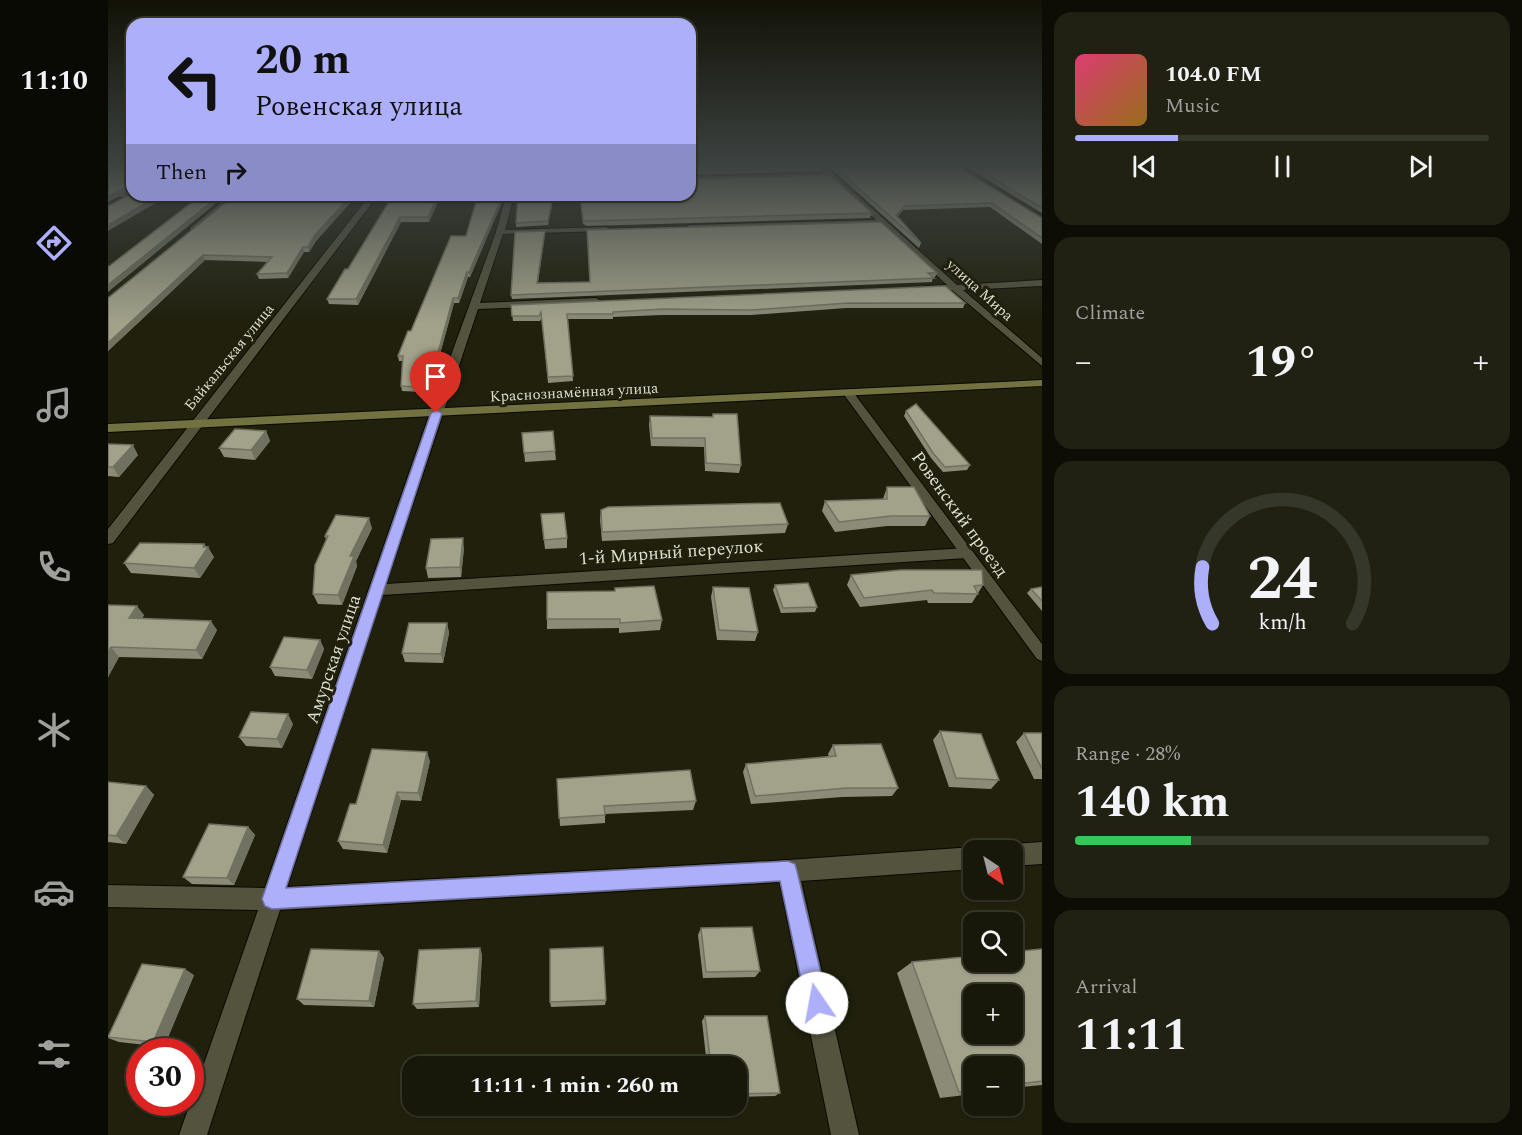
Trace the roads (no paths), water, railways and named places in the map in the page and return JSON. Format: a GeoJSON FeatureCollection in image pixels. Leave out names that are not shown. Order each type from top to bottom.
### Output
{"type":"FeatureCollection","features":[{"type":"Feature","properties":{"kind":"street"},"geometry":{"type":"LineString","coordinates":[[189,233],[207,218]]}},
{"type":"Feature","properties":{"kind":"street","name":"Байкальская улица"},"geometry":{"type":"LineString","coordinates":[[108,539],[356,218]]}},
{"type":"Feature","properties":{"kind":"street","name":"Амурская улица"},"geometry":{"type":"LineString","coordinates":[[193,1135],[504,218]]}},
{"type":"Feature","properties":{"kind":"street","name":"улица Мира"},"geometry":{"type":"LineString","coordinates":[[880,218],[955,288],[1042,363]]}},
{"type":"Feature","properties":{"kind":"street"},"geometry":{"type":"LineString","coordinates":[[675,227],[885,222]]}},
{"type":"Feature","properties":{"kind":"street"},"geometry":{"type":"LineString","coordinates":[[500,232],[616,229]]}},
{"type":"Feature","properties":{"kind":"street"},"geometry":{"type":"LineString","coordinates":[[920,289],[1042,283]]}},
{"type":"Feature","properties":{"kind":"street"},"geometry":{"type":"LineString","coordinates":[[474,306],[603,301]]}},
{"type":"Feature","properties":{"kind":"street","name":"Краснознамённая улица"},"geometry":{"type":"LineString","coordinates":[[108,428],[1042,383]]}},
{"type":"Feature","properties":{"kind":"street","name":"1-й Мирный переулок"},"geometry":{"type":"LineString","coordinates":[[377,590],[967,553]]}},
{"type":"Feature","properties":{"kind":"street"},"geometry":{"type":"LineString","coordinates":[[1023,854],[1042,853]]}},
{"type":"Feature","properties":{"kind":"street"},"geometry":{"type":"LineString","coordinates":[[108,896],[272,899],[788,871],[963,859]]}},
{"type":"Feature","properties":{"kind":"street"},"geometry":{"type":"LineString","coordinates":[[788,871],[846,1135]]}},
{"type":"Feature","properties":{"kind":"lane","name":"Ровенский проезд"},"geometry":{"type":"LineString","coordinates":[[849,394],[1042,655]]}}]}
